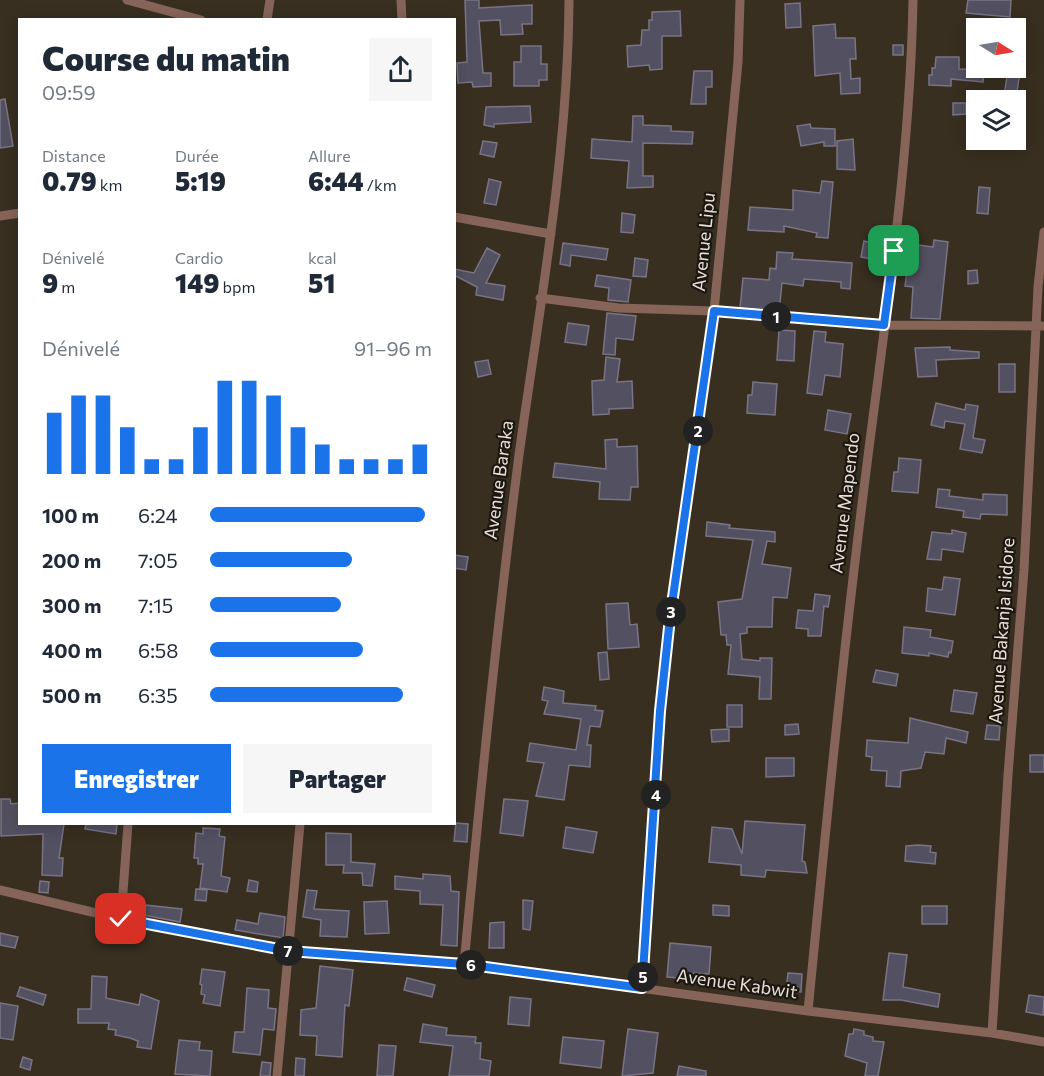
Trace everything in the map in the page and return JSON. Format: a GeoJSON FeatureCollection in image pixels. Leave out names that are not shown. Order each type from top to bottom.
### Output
{"type":"FeatureCollection","features":[{"type":"Feature","properties":{"kind":"street"},"geometry":{"type":"LineString","coordinates":[[127,0],[194,18]]}},
{"type":"Feature","properties":{"kind":"street"},"geometry":{"type":"LineString","coordinates":[[267,18],[270,0]]}},
{"type":"Feature","properties":{"kind":"street"},"geometry":{"type":"LineString","coordinates":[[401,0],[402,18]]}},
{"type":"Feature","properties":{"kind":"street","name":"Avenue Baraka"},"geometry":{"type":"LineString","coordinates":[[464,964],[495,633],[540,298],[551,234],[566,99],[569,0]]}},
{"type":"Feature","properties":{"kind":"street","name":"Avenue Lipu"},"geometry":{"type":"LineString","coordinates":[[642,988],[661,699],[714,311],[737,74],[740,0]]}},
{"type":"Feature","properties":{"kind":"street","name":"Avenue Mapendo"},"geometry":{"type":"LineString","coordinates":[[808,1011],[846,628],[905,154],[913,0]]}},
{"type":"Feature","properties":{"kind":"street"},"geometry":{"type":"LineString","coordinates":[[0,216],[18,213]]}},
{"type":"Feature","properties":{"kind":"street"},"geometry":{"type":"LineString","coordinates":[[456,217],[551,234]]}},
{"type":"Feature","properties":{"kind":"street","name":"Avenue Bakanja Isidore"},"geometry":{"type":"LineString","coordinates":[[992,1033],[1040,326],[1044,232]]}},
{"type":"Feature","properties":{"kind":"street"},"geometry":{"type":"LineString","coordinates":[[540,298],[618,308],[714,311]]}},
{"type":"Feature","properties":{"kind":"street"},"geometry":{"type":"LineString","coordinates":[[884,325],[1040,326]]}},
{"type":"Feature","properties":{"kind":"street"},"geometry":{"type":"LineString","coordinates":[[121,919],[128,825]]}},
{"type":"Feature","properties":{"kind":"street"},"geometry":{"type":"LineString","coordinates":[[277,1076],[300,825]]}},
{"type":"Feature","properties":{"kind":"street","name":"Avenue Kabwit"},"geometry":{"type":"LineString","coordinates":[[0,890],[121,919],[289,951],[464,964],[808,1011],[992,1033],[1044,1042]]}},
{"type":"Feature","properties":{"kind":"path"},"geometry":{"type":"LineString","coordinates":[[714,311],[884,325]]}},
{"type":"Feature","properties":{"kind":"building"},"geometry":{"type":"Polygon","coordinates":[[[465,0],[479,0],[479,8],[532,5],[532,24],[522,24],[523,34],[501,35],[500,20],[479,21],[483,73],[491,73],[491,86],[473,87],[472,82],[458,83],[457,63],[467,62],[465,0]]]}},
{"type":"Feature","properties":{"kind":"building"},"geometry":{"type":"Polygon","coordinates":[[[968,0],[1011,0],[1010,17],[966,13],[968,0]]]}},
{"type":"Feature","properties":{"kind":"building"},"geometry":{"type":"Polygon","coordinates":[[[800,3],[801,27],[786,28],[785,4],[800,3]]]}},
{"type":"Feature","properties":{"kind":"building"},"geometry":{"type":"Polygon","coordinates":[[[680,11],[681,36],[662,36],[662,69],[650,70],[649,65],[628,67],[627,46],[641,45],[642,30],[649,30],[652,12],[680,11]]]}},
{"type":"Feature","properties":{"kind":"building"},"geometry":{"type":"Polygon","coordinates":[[[835,24],[836,38],[855,38],[856,59],[850,59],[851,79],[860,78],[860,93],[841,94],[840,73],[815,76],[813,26],[835,24]]]}},
{"type":"Feature","properties":{"kind":"building"},"geometry":{"type":"Polygon","coordinates":[[[893,45],[903,45],[903,55],[893,55],[893,45]]]}},
{"type":"Feature","properties":{"kind":"building"},"geometry":{"type":"Polygon","coordinates":[[[521,46],[541,46],[541,64],[547,64],[547,80],[539,80],[539,86],[514,86],[514,62],[521,62],[521,46]]]}},
{"type":"Feature","properties":{"kind":"building"},"geometry":{"type":"Polygon","coordinates":[[[936,57],[959,57],[959,69],[966,69],[966,78],[983,78],[983,82],[951,79],[951,86],[929,85],[929,75],[932,75],[932,68],[935,68],[936,57]]]}},
{"type":"Feature","properties":{"kind":"building"},"geometry":{"type":"Polygon","coordinates":[[[694,71],[712,71],[712,87],[706,87],[706,104],[691,104],[694,71]]]}},
{"type":"Feature","properties":{"kind":"building"},"geometry":{"type":"Polygon","coordinates":[[[1007,78],[1019,78],[1017,90],[1005,90],[1007,78]]]}},
{"type":"Feature","properties":{"kind":"building"},"geometry":{"type":"Polygon","coordinates":[[[5,99],[13,146],[0,148],[0,100],[5,99]]]}},
{"type":"Feature","properties":{"kind":"building"},"geometry":{"type":"Polygon","coordinates":[[[953,103],[966,103],[966,114],[953,115],[953,103]]]}},
{"type":"Feature","properties":{"kind":"building"},"geometry":{"type":"Polygon","coordinates":[[[530,106],[531,122],[494,124],[494,127],[484,125],[486,107],[530,106]]]}},
{"type":"Feature","properties":{"kind":"building"},"geometry":{"type":"Polygon","coordinates":[[[633,116],[643,116],[643,125],[671,126],[671,131],[693,132],[692,144],[643,143],[643,176],[653,176],[653,187],[627,188],[629,161],[591,158],[592,139],[632,142],[633,116]]]}},
{"type":"Feature","properties":{"kind":"building"},"geometry":{"type":"Polygon","coordinates":[[[810,124],[811,128],[835,129],[835,146],[824,146],[824,142],[801,146],[797,126],[810,124]]]}},
{"type":"Feature","properties":{"kind":"building"},"geometry":{"type":"Polygon","coordinates":[[[853,139],[855,170],[837,169],[837,141],[853,139]]]}},
{"type":"Feature","properties":{"kind":"building"},"geometry":{"type":"Polygon","coordinates":[[[483,141],[497,143],[494,157],[480,154],[483,141]]]}},
{"type":"Feature","properties":{"kind":"building"},"geometry":{"type":"Polygon","coordinates":[[[489,179],[501,182],[496,205],[484,203],[489,179]]]}},
{"type":"Feature","properties":{"kind":"building"},"geometry":{"type":"Polygon","coordinates":[[[822,181],[833,182],[828,238],[816,237],[817,233],[784,226],[784,232],[748,230],[750,207],[793,210],[793,190],[820,193],[822,181]]]}},
{"type":"Feature","properties":{"kind":"building"},"geometry":{"type":"Polygon","coordinates":[[[979,187],[990,188],[988,214],[977,213],[979,187]]]}},
{"type":"Feature","properties":{"kind":"building"},"geometry":{"type":"Polygon","coordinates":[[[622,213],[635,215],[633,233],[621,232],[622,213]]]}},
{"type":"Feature","properties":{"kind":"building"},"geometry":{"type":"Polygon","coordinates":[[[934,240],[948,242],[940,319],[911,318],[913,287],[905,286],[911,244],[933,247],[934,240]]]}},
{"type":"Feature","properties":{"kind":"building"},"geometry":{"type":"Polygon","coordinates":[[[864,241],[878,244],[875,260],[861,257],[864,241]]]}},
{"type":"Feature","properties":{"kind":"building"},"geometry":{"type":"Polygon","coordinates":[[[563,243],[608,249],[606,260],[571,255],[570,266],[560,264],[563,243]]]}},
{"type":"Feature","properties":{"kind":"building"},"geometry":{"type":"Polygon","coordinates":[[[487,248],[500,255],[486,283],[505,286],[503,300],[476,295],[477,287],[456,276],[456,269],[474,273],[487,248]]]}},
{"type":"Feature","properties":{"kind":"building"},"geometry":{"type":"Polygon","coordinates":[[[777,252],[793,253],[792,259],[852,263],[850,289],[841,288],[841,282],[804,279],[803,286],[782,283],[779,312],[740,308],[743,278],[769,280],[770,268],[776,269],[777,252]]]}},
{"type":"Feature","properties":{"kind":"building"},"geometry":{"type":"Polygon","coordinates":[[[635,258],[648,260],[646,277],[633,276],[635,258]]]}},
{"type":"Feature","properties":{"kind":"building"},"geometry":{"type":"Polygon","coordinates":[[[977,270],[978,283],[968,284],[968,271],[977,270]]]}},
{"type":"Feature","properties":{"kind":"building"},"geometry":{"type":"Polygon","coordinates":[[[597,275],[631,280],[628,302],[608,300],[609,288],[595,286],[597,275]]]}},
{"type":"Feature","properties":{"kind":"building"},"geometry":{"type":"Polygon","coordinates":[[[607,313],[636,316],[633,340],[616,338],[615,355],[603,354],[607,313]]]}},
{"type":"Feature","properties":{"kind":"building"},"geometry":{"type":"Polygon","coordinates":[[[568,323],[589,326],[586,345],[565,342],[568,323]]]}},
{"type":"Feature","properties":{"kind":"building"},"geometry":{"type":"Polygon","coordinates":[[[779,330],[795,331],[794,361],[777,360],[779,330]]]}},
{"type":"Feature","properties":{"kind":"building"},"geometry":{"type":"Polygon","coordinates":[[[814,331],[826,332],[825,342],[843,344],[840,377],[825,375],[822,395],[807,393],[814,331]]]}},
{"type":"Feature","properties":{"kind":"building"},"geometry":{"type":"Polygon","coordinates":[[[950,347],[950,350],[979,352],[979,358],[936,360],[937,376],[918,377],[915,348],[950,347]]]}},
{"type":"Feature","properties":{"kind":"building"},"geometry":{"type":"Polygon","coordinates":[[[606,357],[620,359],[617,382],[632,381],[633,408],[609,409],[609,414],[593,415],[592,381],[604,380],[606,357]]]}},
{"type":"Feature","properties":{"kind":"building"},"geometry":{"type":"Polygon","coordinates":[[[488,360],[491,374],[478,377],[475,362],[488,360]]]}},
{"type":"Feature","properties":{"kind":"building"},"geometry":{"type":"Polygon","coordinates":[[[999,364],[1015,364],[1015,392],[999,392],[999,364]]]}},
{"type":"Feature","properties":{"kind":"building"},"geometry":{"type":"Polygon","coordinates":[[[753,382],[777,384],[775,415],[747,413],[748,395],[752,395],[753,382]]]}},
{"type":"Feature","properties":{"kind":"building"},"geometry":{"type":"Polygon","coordinates":[[[936,403],[965,410],[966,404],[978,406],[973,438],[985,440],[982,453],[960,449],[965,424],[945,421],[944,428],[931,425],[936,403]]]}},
{"type":"Feature","properties":{"kind":"building"},"geometry":{"type":"Polygon","coordinates":[[[828,410],[851,414],[847,434],[825,430],[828,410]]]}},
{"type":"Feature","properties":{"kind":"building"},"geometry":{"type":"Polygon","coordinates":[[[617,439],[617,447],[637,446],[638,487],[631,487],[630,500],[599,499],[600,482],[553,477],[555,463],[606,469],[605,440],[617,439]]]}},
{"type":"Feature","properties":{"kind":"building"},"geometry":{"type":"Polygon","coordinates":[[[899,458],[921,460],[918,493],[892,491],[894,472],[898,472],[899,458]]]}},
{"type":"Feature","properties":{"kind":"building"},"geometry":{"type":"Polygon","coordinates":[[[938,489],[950,490],[949,496],[983,500],[983,494],[1007,495],[1007,515],[981,514],[980,519],[963,517],[964,511],[936,507],[938,489]]]}},
{"type":"Feature","properties":{"kind":"building"},"geometry":{"type":"Polygon","coordinates":[[[707,522],[730,525],[729,528],[775,532],[775,542],[767,541],[762,564],[791,568],[787,598],[773,597],[772,627],[747,627],[747,633],[740,634],[742,659],[760,661],[760,658],[772,658],[771,699],[759,699],[760,677],[728,674],[731,645],[727,645],[726,635],[721,635],[718,602],[742,599],[753,540],[706,536],[707,522]]]}},
{"type":"Feature","properties":{"kind":"building"},"geometry":{"type":"Polygon","coordinates":[[[952,530],[966,533],[963,552],[942,549],[941,560],[927,559],[932,532],[952,534],[952,530]]]}},
{"type":"Feature","properties":{"kind":"building"},"geometry":{"type":"Polygon","coordinates":[[[456,555],[468,557],[466,570],[456,568],[456,555]]]}},
{"type":"Feature","properties":{"kind":"building"},"geometry":{"type":"Polygon","coordinates":[[[944,577],[960,579],[955,615],[926,611],[928,588],[942,590],[944,577]]]}},
{"type":"Feature","properties":{"kind":"building"},"geometry":{"type":"Polygon","coordinates":[[[815,594],[830,596],[828,607],[824,606],[821,636],[808,636],[808,629],[796,628],[798,610],[813,611],[815,594]]]}},
{"type":"Feature","properties":{"kind":"building"},"geometry":{"type":"Polygon","coordinates":[[[628,603],[630,625],[637,624],[639,647],[608,649],[606,604],[628,603]]]}},
{"type":"Feature","properties":{"kind":"building"},"geometry":{"type":"Polygon","coordinates":[[[904,627],[931,630],[930,637],[953,641],[951,653],[949,652],[948,657],[929,653],[929,656],[902,653],[904,627]]]}},
{"type":"Feature","properties":{"kind":"building"},"geometry":{"type":"Polygon","coordinates":[[[607,652],[609,679],[600,680],[598,653],[607,652]]]}},
{"type":"Feature","properties":{"kind":"building"},"geometry":{"type":"Polygon","coordinates":[[[876,670],[898,674],[896,686],[873,682],[876,670]]]}},
{"type":"Feature","properties":{"kind":"building"},"geometry":{"type":"Polygon","coordinates":[[[544,687],[564,691],[563,703],[596,706],[595,710],[603,711],[600,727],[590,726],[587,745],[591,745],[590,767],[569,765],[564,800],[536,796],[544,763],[527,761],[530,743],[576,750],[581,719],[544,714],[548,701],[542,700],[544,687]]]}},
{"type":"Feature","properties":{"kind":"building"},"geometry":{"type":"Polygon","coordinates":[[[954,690],[977,693],[973,714],[951,711],[954,690]]]}},
{"type":"Feature","properties":{"kind":"building"},"geometry":{"type":"Polygon","coordinates":[[[727,705],[742,705],[742,727],[727,727],[727,705]]]}},
{"type":"Feature","properties":{"kind":"building"},"geometry":{"type":"Polygon","coordinates":[[[910,718],[968,732],[966,743],[946,738],[944,754],[925,752],[921,768],[901,771],[900,787],[886,786],[887,771],[871,770],[872,757],[866,756],[867,740],[908,743],[910,718]]]}},
{"type":"Feature","properties":{"kind":"building"},"geometry":{"type":"Polygon","coordinates":[[[798,724],[799,734],[785,735],[785,725],[798,724]]]}},
{"type":"Feature","properties":{"kind":"building"},"geometry":{"type":"Polygon","coordinates":[[[987,725],[1000,726],[999,740],[985,739],[987,725]]]}},
{"type":"Feature","properties":{"kind":"building"},"geometry":{"type":"Polygon","coordinates":[[[729,729],[729,741],[712,742],[711,730],[729,729]]]}},
{"type":"Feature","properties":{"kind":"building"},"geometry":{"type":"Polygon","coordinates":[[[1030,755],[1044,755],[1044,772],[1030,772],[1030,755]]]}},
{"type":"Feature","properties":{"kind":"building"},"geometry":{"type":"Polygon","coordinates":[[[766,758],[794,758],[794,776],[766,777],[766,758]]]}},
{"type":"Feature","properties":{"kind":"building"},"geometry":{"type":"Polygon","coordinates":[[[1,799],[10,799],[11,804],[18,803],[18,825],[64,825],[59,858],[63,858],[62,876],[42,875],[43,834],[1,836],[1,799]]]}},
{"type":"Feature","properties":{"kind":"building"},"geometry":{"type":"Polygon","coordinates":[[[504,799],[528,801],[523,836],[500,833],[504,799]]]}},
{"type":"Feature","properties":{"kind":"building"},"geometry":{"type":"Polygon","coordinates":[[[745,821],[805,825],[802,861],[805,862],[807,873],[766,870],[765,877],[741,875],[741,865],[709,862],[712,827],[732,829],[742,854],[745,821]]]}},
{"type":"Feature","properties":{"kind":"building"},"geometry":{"type":"Polygon","coordinates":[[[456,823],[468,824],[467,842],[454,841],[456,823]]]}},
{"type":"Feature","properties":{"kind":"building"},"geometry":{"type":"Polygon","coordinates":[[[86,825],[117,825],[116,834],[85,829],[86,825]]]}},
{"type":"Feature","properties":{"kind":"building"},"geometry":{"type":"Polygon","coordinates":[[[566,827],[597,832],[593,853],[563,848],[566,827]]]}},
{"type":"Feature","properties":{"kind":"building"},"geometry":{"type":"Polygon","coordinates":[[[203,828],[220,829],[219,836],[225,837],[221,876],[230,878],[227,892],[200,888],[203,864],[198,864],[198,858],[194,858],[196,833],[203,834],[203,828]]]}},
{"type":"Feature","properties":{"kind":"building"},"geometry":{"type":"Polygon","coordinates":[[[326,833],[351,834],[351,862],[375,864],[372,886],[363,885],[362,873],[343,873],[344,865],[326,865],[326,833]]]}},
{"type":"Feature","properties":{"kind":"building"},"geometry":{"type":"Polygon","coordinates":[[[906,846],[931,846],[930,852],[936,853],[935,864],[905,861],[906,846]]]}},
{"type":"Feature","properties":{"kind":"building"},"geometry":{"type":"Polygon","coordinates":[[[423,874],[450,876],[451,891],[459,892],[457,946],[441,945],[443,905],[420,904],[420,891],[395,889],[395,876],[423,879],[423,874]]]}},
{"type":"Feature","properties":{"kind":"building"},"geometry":{"type":"Polygon","coordinates":[[[249,880],[258,882],[257,892],[247,891],[249,880]]]}},
{"type":"Feature","properties":{"kind":"building"},"geometry":{"type":"Polygon","coordinates":[[[40,881],[49,882],[48,893],[39,892],[40,881]]]}},
{"type":"Feature","properties":{"kind":"building"},"geometry":{"type":"Polygon","coordinates":[[[196,889],[207,890],[206,901],[195,900],[196,889]]]}},
{"type":"Feature","properties":{"kind":"building"},"geometry":{"type":"Polygon","coordinates":[[[307,890],[317,891],[314,909],[349,911],[347,937],[320,936],[321,920],[303,917],[307,890]]]}},
{"type":"Feature","properties":{"kind":"building"},"geometry":{"type":"Polygon","coordinates":[[[523,900],[533,901],[530,930],[523,929],[523,900]]]}},
{"type":"Feature","properties":{"kind":"building"},"geometry":{"type":"Polygon","coordinates":[[[387,901],[389,933],[365,934],[364,902],[387,901]]]}},
{"type":"Feature","properties":{"kind":"building"},"geometry":{"type":"Polygon","coordinates":[[[145,905],[182,909],[180,922],[143,915],[145,905]]]}},
{"type":"Feature","properties":{"kind":"building"},"geometry":{"type":"Polygon","coordinates":[[[713,905],[729,906],[729,916],[713,915],[713,905]]]}},
{"type":"Feature","properties":{"kind":"building"},"geometry":{"type":"Polygon","coordinates":[[[922,906],[947,906],[947,924],[922,924],[922,906]]]}},
{"type":"Feature","properties":{"kind":"building"},"geometry":{"type":"Polygon","coordinates":[[[260,913],[285,917],[283,938],[235,930],[237,920],[258,924],[260,913]]]}},
{"type":"Feature","properties":{"kind":"building"},"geometry":{"type":"Polygon","coordinates":[[[504,922],[504,948],[489,948],[490,923],[504,922]]]}},
{"type":"Feature","properties":{"kind":"building"},"geometry":{"type":"Polygon","coordinates":[[[0,933],[18,937],[15,948],[0,945],[0,933]]]}},
{"type":"Feature","properties":{"kind":"building"},"geometry":{"type":"Polygon","coordinates":[[[670,943],[711,947],[709,974],[690,973],[689,979],[667,977],[670,943]]]}},
{"type":"Feature","properties":{"kind":"building"},"geometry":{"type":"Polygon","coordinates":[[[889,953],[907,955],[903,987],[940,994],[938,1007],[901,1000],[883,1000],[889,953]]]}},
{"type":"Feature","properties":{"kind":"building"},"geometry":{"type":"Polygon","coordinates":[[[320,966],[353,970],[349,1006],[345,1005],[342,1057],[316,1055],[317,1036],[300,1035],[301,1010],[316,1008],[320,966]]]}},
{"type":"Feature","properties":{"kind":"building"},"geometry":{"type":"Polygon","coordinates":[[[202,969],[225,972],[220,1006],[203,1003],[205,995],[201,994],[202,985],[200,984],[202,969]]]}},
{"type":"Feature","properties":{"kind":"building"},"geometry":{"type":"Polygon","coordinates":[[[788,973],[802,974],[801,992],[786,991],[788,973]]]}},
{"type":"Feature","properties":{"kind":"building"},"geometry":{"type":"Polygon","coordinates":[[[92,976],[107,977],[106,998],[139,1005],[141,994],[159,1001],[151,1049],[137,1047],[138,1041],[115,1035],[116,1030],[108,1029],[109,1023],[78,1023],[78,1009],[91,1009],[92,976]]]}},
{"type":"Feature","properties":{"kind":"building"},"geometry":{"type":"Polygon","coordinates":[[[407,978],[435,985],[432,997],[404,990],[407,978]]]}},
{"type":"Feature","properties":{"kind":"building"},"geometry":{"type":"Polygon","coordinates":[[[20,987],[46,995],[43,1005],[17,996],[20,987]]]}},
{"type":"Feature","properties":{"kind":"building"},"geometry":{"type":"Polygon","coordinates":[[[247,988],[269,990],[268,1008],[276,1009],[274,1030],[263,1029],[260,1055],[233,1052],[235,1032],[244,1032],[247,988]]]}},
{"type":"Feature","properties":{"kind":"building"},"geometry":{"type":"Polygon","coordinates":[[[1029,995],[1044,997],[1043,1015],[1026,1012],[1029,995]]]}},
{"type":"Feature","properties":{"kind":"building"},"geometry":{"type":"Polygon","coordinates":[[[510,997],[531,999],[529,1026],[508,1024],[510,997]]]}},
{"type":"Feature","properties":{"kind":"building"},"geometry":{"type":"Polygon","coordinates":[[[0,1003],[18,1006],[13,1040],[0,1038],[0,1003]]]}},
{"type":"Feature","properties":{"kind":"building"},"geometry":{"type":"Polygon","coordinates":[[[423,1024],[447,1028],[446,1035],[476,1037],[475,1043],[481,1043],[480,1059],[491,1061],[489,1076],[449,1076],[453,1046],[420,1042],[423,1024]]]}},
{"type":"Feature","properties":{"kind":"building"},"geometry":{"type":"Polygon","coordinates":[[[628,1029],[658,1033],[653,1073],[622,1076],[628,1029]]]}},
{"type":"Feature","properties":{"kind":"building"},"geometry":{"type":"Polygon","coordinates":[[[854,1029],[864,1031],[864,1035],[873,1037],[873,1041],[884,1042],[878,1076],[865,1076],[867,1063],[845,1056],[849,1034],[853,1034],[854,1029]]]}},
{"type":"Feature","properties":{"kind":"building"},"geometry":{"type":"Polygon","coordinates":[[[563,1037],[604,1041],[601,1068],[560,1063],[563,1037]]]}},
{"type":"Feature","properties":{"kind":"building"},"geometry":{"type":"Polygon","coordinates":[[[179,1040],[200,1042],[199,1050],[212,1051],[210,1076],[175,1074],[179,1040]]]}},
{"type":"Feature","properties":{"kind":"building"},"geometry":{"type":"Polygon","coordinates":[[[379,1045],[396,1046],[393,1076],[377,1076],[379,1045]]]}},
{"type":"Feature","properties":{"kind":"building"},"geometry":{"type":"Polygon","coordinates":[[[23,1057],[32,1060],[30,1070],[20,1067],[23,1057]]]}},
{"type":"Feature","properties":{"kind":"building"},"geometry":{"type":"Polygon","coordinates":[[[296,1058],[305,1059],[304,1076],[295,1076],[296,1058]]]}},
{"type":"Feature","properties":{"kind":"building"},"geometry":{"type":"Polygon","coordinates":[[[262,1062],[271,1063],[270,1076],[260,1076],[262,1062]]]}},
{"type":"Feature","properties":{"kind":"building"},"geometry":{"type":"Polygon","coordinates":[[[679,1066],[706,1071],[706,1076],[677,1076],[679,1066]]]}},
{"type":"Feature","properties":{"kind":"route"},"geometry":{"type":"LineString","coordinates":[[121,919],[289,951],[464,964],[642,988],[660,711],[670,618],[684,537],[714,311],[884,325],[894,251]]}}]}
